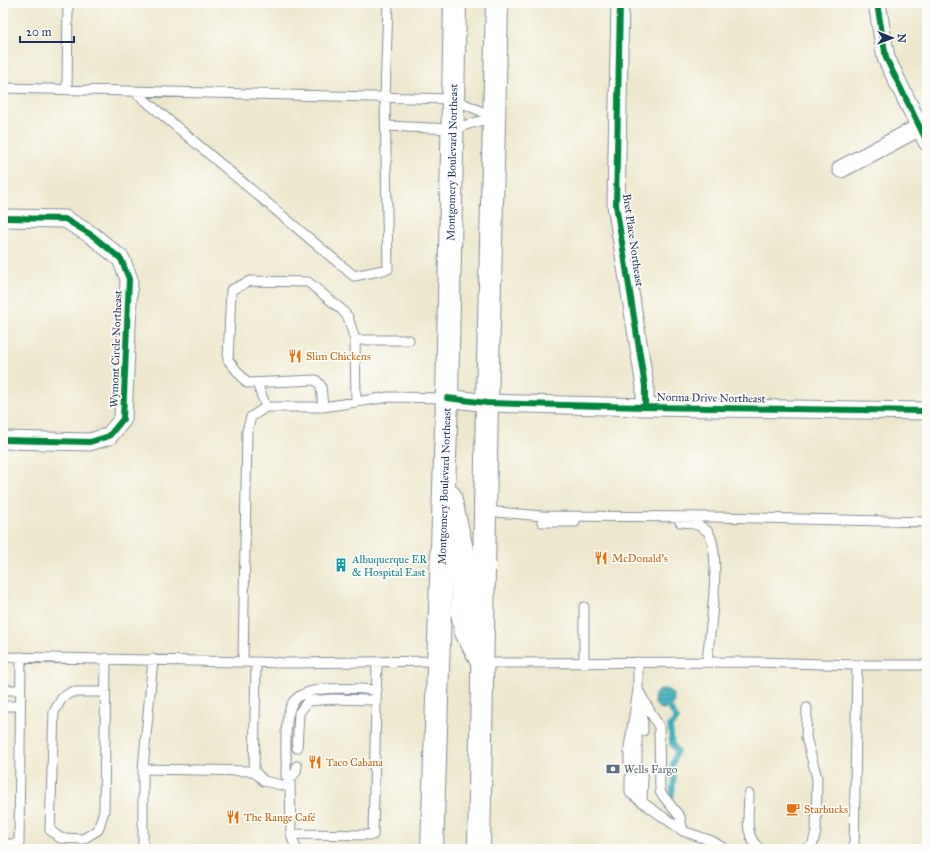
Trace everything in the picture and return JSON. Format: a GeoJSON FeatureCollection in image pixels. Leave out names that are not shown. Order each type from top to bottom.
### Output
{"type":"FeatureCollection","features":[{"type":"Feature","properties":{"kind":"main road","name":"Montgomery Boulevard Northeast"},"geometry":{"type":"LineString","coordinates":[[432,849],[446,398],[455,3]]}},
{"type":"Feature","properties":{"kind":"main road"},"geometry":{"type":"LineString","coordinates":[[480,849],[487,402],[497,3]]}},
{"type":"Feature","properties":{"kind":"main road"},"geometry":{"type":"LineString","coordinates":[[444,466],[463,554],[462,613],[466,632],[483,663]]}},
{"type":"Feature","properties":{"kind":"street","name":"Bret Place Northeast"},"geometry":{"type":"LineString","coordinates":[[620,3],[616,205],[645,386],[645,407]]}},
{"type":"Feature","properties":{"kind":"street"},"geometry":{"type":"LineString","coordinates":[[877,3],[886,58],[918,128],[927,142]]}},
{"type":"Feature","properties":{"kind":"street"},"geometry":{"type":"LineString","coordinates":[[841,169],[918,128]]}},
{"type":"Feature","properties":{"kind":"street","name":"Wymont Circle Northeast"},"geometry":{"type":"LineString","coordinates":[[3,218],[65,219],[93,236],[121,259],[129,279],[123,419],[109,436],[90,442],[3,440]]}},
{"type":"Feature","properties":{"kind":"street","name":"Norma Drive Northeast"},"geometry":{"type":"LineString","coordinates":[[446,398],[487,402],[645,407],[927,411]]}},
{"type":"Feature","properties":{"kind":"lane"},"geometry":{"type":"LineString","coordinates":[[67,90],[68,3]]}},
{"type":"Feature","properties":{"kind":"lane"},"geometry":{"type":"LineString","coordinates":[[134,91],[354,276],[388,269],[385,97],[388,3]]}},
{"type":"Feature","properties":{"kind":"lane"},"geometry":{"type":"LineString","coordinates":[[3,88],[453,100],[494,117]]}},
{"type":"Feature","properties":{"kind":"lane"},"geometry":{"type":"LineString","coordinates":[[386,126],[452,128],[494,117]]}},
{"type":"Feature","properties":{"kind":"lane"},"geometry":{"type":"LineString","coordinates":[[323,407],[321,386],[316,380],[276,380],[257,383],[247,382],[228,360],[231,290],[250,281],[308,282],[341,308],[348,317],[355,340],[356,402]]}},
{"type":"Feature","properties":{"kind":"lane"},"geometry":{"type":"LineString","coordinates":[[355,340],[409,340]]}},
{"type":"Feature","properties":{"kind":"lane"},"geometry":{"type":"LineString","coordinates":[[257,383],[266,406]]}},
{"type":"Feature","properties":{"kind":"lane"},"geometry":{"type":"LineString","coordinates":[[243,662],[247,431],[251,417],[266,406],[323,407],[389,397],[446,398]]}},
{"type":"Feature","properties":{"kind":"lane"},"geometry":{"type":"LineString","coordinates":[[485,511],[542,516],[715,517],[927,522]]}},
{"type":"Feature","properties":{"kind":"lane"},"geometry":{"type":"LineString","coordinates":[[542,522],[690,522],[707,531],[711,540],[716,562],[707,662]]}},
{"type":"Feature","properties":{"kind":"lane"},"geometry":{"type":"LineString","coordinates":[[584,607],[584,662]]}},
{"type":"Feature","properties":{"kind":"lane"},"geometry":{"type":"LineString","coordinates":[[3,657],[243,662],[437,661]]}},
{"type":"Feature","properties":{"kind":"lane"},"geometry":{"type":"LineString","coordinates":[[3,844],[19,844],[21,657]]}},
{"type":"Feature","properties":{"kind":"lane"},"geometry":{"type":"LineString","coordinates":[[105,692],[71,692],[62,698],[54,712],[50,830],[60,838],[83,839],[98,830],[104,811],[103,777],[106,658]]}},
{"type":"Feature","properties":{"kind":"lane"},"geometry":{"type":"LineString","coordinates":[[143,849],[143,769],[153,659]]}},
{"type":"Feature","properties":{"kind":"lane"},"geometry":{"type":"LineString","coordinates":[[254,771],[256,662]]}},
{"type":"Feature","properties":{"kind":"lane"},"geometry":{"type":"LineString","coordinates":[[291,834],[373,835],[377,662]]}},
{"type":"Feature","properties":{"kind":"lane"},"geometry":{"type":"LineString","coordinates":[[638,662],[640,693],[636,761],[629,748],[640,693]]}},
{"type":"Feature","properties":{"kind":"lane"},"geometry":{"type":"LineString","coordinates":[[483,663],[707,662],[927,665]]}},
{"type":"Feature","properties":{"kind":"lane"},"geometry":{"type":"LineString","coordinates":[[854,849],[857,665]]}},
{"type":"Feature","properties":{"kind":"lane"},"geometry":{"type":"LineString","coordinates":[[296,849],[291,834],[290,783],[286,776],[287,722],[291,704],[302,693],[322,689],[377,690]]}},
{"type":"Feature","properties":{"kind":"lane"},"geometry":{"type":"LineString","coordinates":[[3,690],[20,690]]}},
{"type":"Feature","properties":{"kind":"lane"},"geometry":{"type":"LineString","coordinates":[[640,693],[659,727],[660,792],[680,817],[683,831]]}},
{"type":"Feature","properties":{"kind":"lane"},"geometry":{"type":"LineString","coordinates":[[297,748],[299,713],[308,701],[332,699],[376,700]]}},
{"type":"Feature","properties":{"kind":"lane"},"geometry":{"type":"LineString","coordinates":[[3,706],[20,706]]}},
{"type":"Feature","properties":{"kind":"lane"},"geometry":{"type":"LineString","coordinates":[[806,849],[812,846],[816,832],[817,778],[806,737],[807,708]]}},
{"type":"Feature","properties":{"kind":"lane"},"geometry":{"type":"LineString","coordinates":[[290,783],[296,772],[297,766]]}},
{"type":"Feature","properties":{"kind":"lane"},"geometry":{"type":"LineString","coordinates":[[143,769],[254,771],[264,781],[290,783]]}},
{"type":"Feature","properties":{"kind":"lane"},"geometry":{"type":"LineString","coordinates":[[642,801],[637,776],[630,793],[683,831],[712,840],[725,849]]}},
{"type":"Feature","properties":{"kind":"lane"},"geometry":{"type":"LineString","coordinates":[[749,794],[750,835],[755,846],[761,849]]}},
{"type":"Feature","properties":{"kind":"water"},"geometry":{"type":"Polygon","coordinates":[[[664,689],[671,692],[674,699],[671,706],[664,709],[657,706],[654,699],[657,692],[664,689]]]}},
{"type":"Feature","properties":{"kind":"waterway"},"geometry":{"type":"LineString","coordinates":[[669,707],[677,719],[670,726],[672,743],[677,751],[671,770],[674,777],[672,796]]}},
{"type":"Feature","properties":{"kind":"cycle path"},"geometry":{"type":"LineString","coordinates":[[620,3],[616,205],[645,386],[645,407]]}},
{"type":"Feature","properties":{"kind":"cycle path"},"geometry":{"type":"LineString","coordinates":[[877,3],[886,58],[927,142]]}},
{"type":"Feature","properties":{"kind":"cycle path"},"geometry":{"type":"LineString","coordinates":[[3,218],[65,219],[93,236],[121,259],[129,279],[123,419],[109,436],[90,442],[3,440]]}},
{"type":"Feature","properties":{"kind":"cycle path"},"geometry":{"type":"LineString","coordinates":[[447,398],[487,403],[927,411]]}},
{"type":"Feature","properties":{"kind":"place","name":"Slim Chickens"},"geometry":{"type":"Point","coordinates":[295,356]}},
{"type":"Feature","properties":{"kind":"place","name":"McDonald's"},"geometry":{"type":"Point","coordinates":[601,558]}},
{"type":"Feature","properties":{"kind":"place","name":"Albuquerque ER & Hospital East"},"geometry":{"type":"Point","coordinates":[341,565]}},
{"type":"Feature","properties":{"kind":"place","name":"Taco Cabana"},"geometry":{"type":"Point","coordinates":[315,762]}},
{"type":"Feature","properties":{"kind":"place","name":"Wells Fargo"},"geometry":{"type":"Point","coordinates":[613,769]}},
{"type":"Feature","properties":{"kind":"place","name":"Starbucks"},"geometry":{"type":"Point","coordinates":[793,809]}},
{"type":"Feature","properties":{"kind":"place","name":"The Range Café"},"geometry":{"type":"Point","coordinates":[233,817]}}]}
